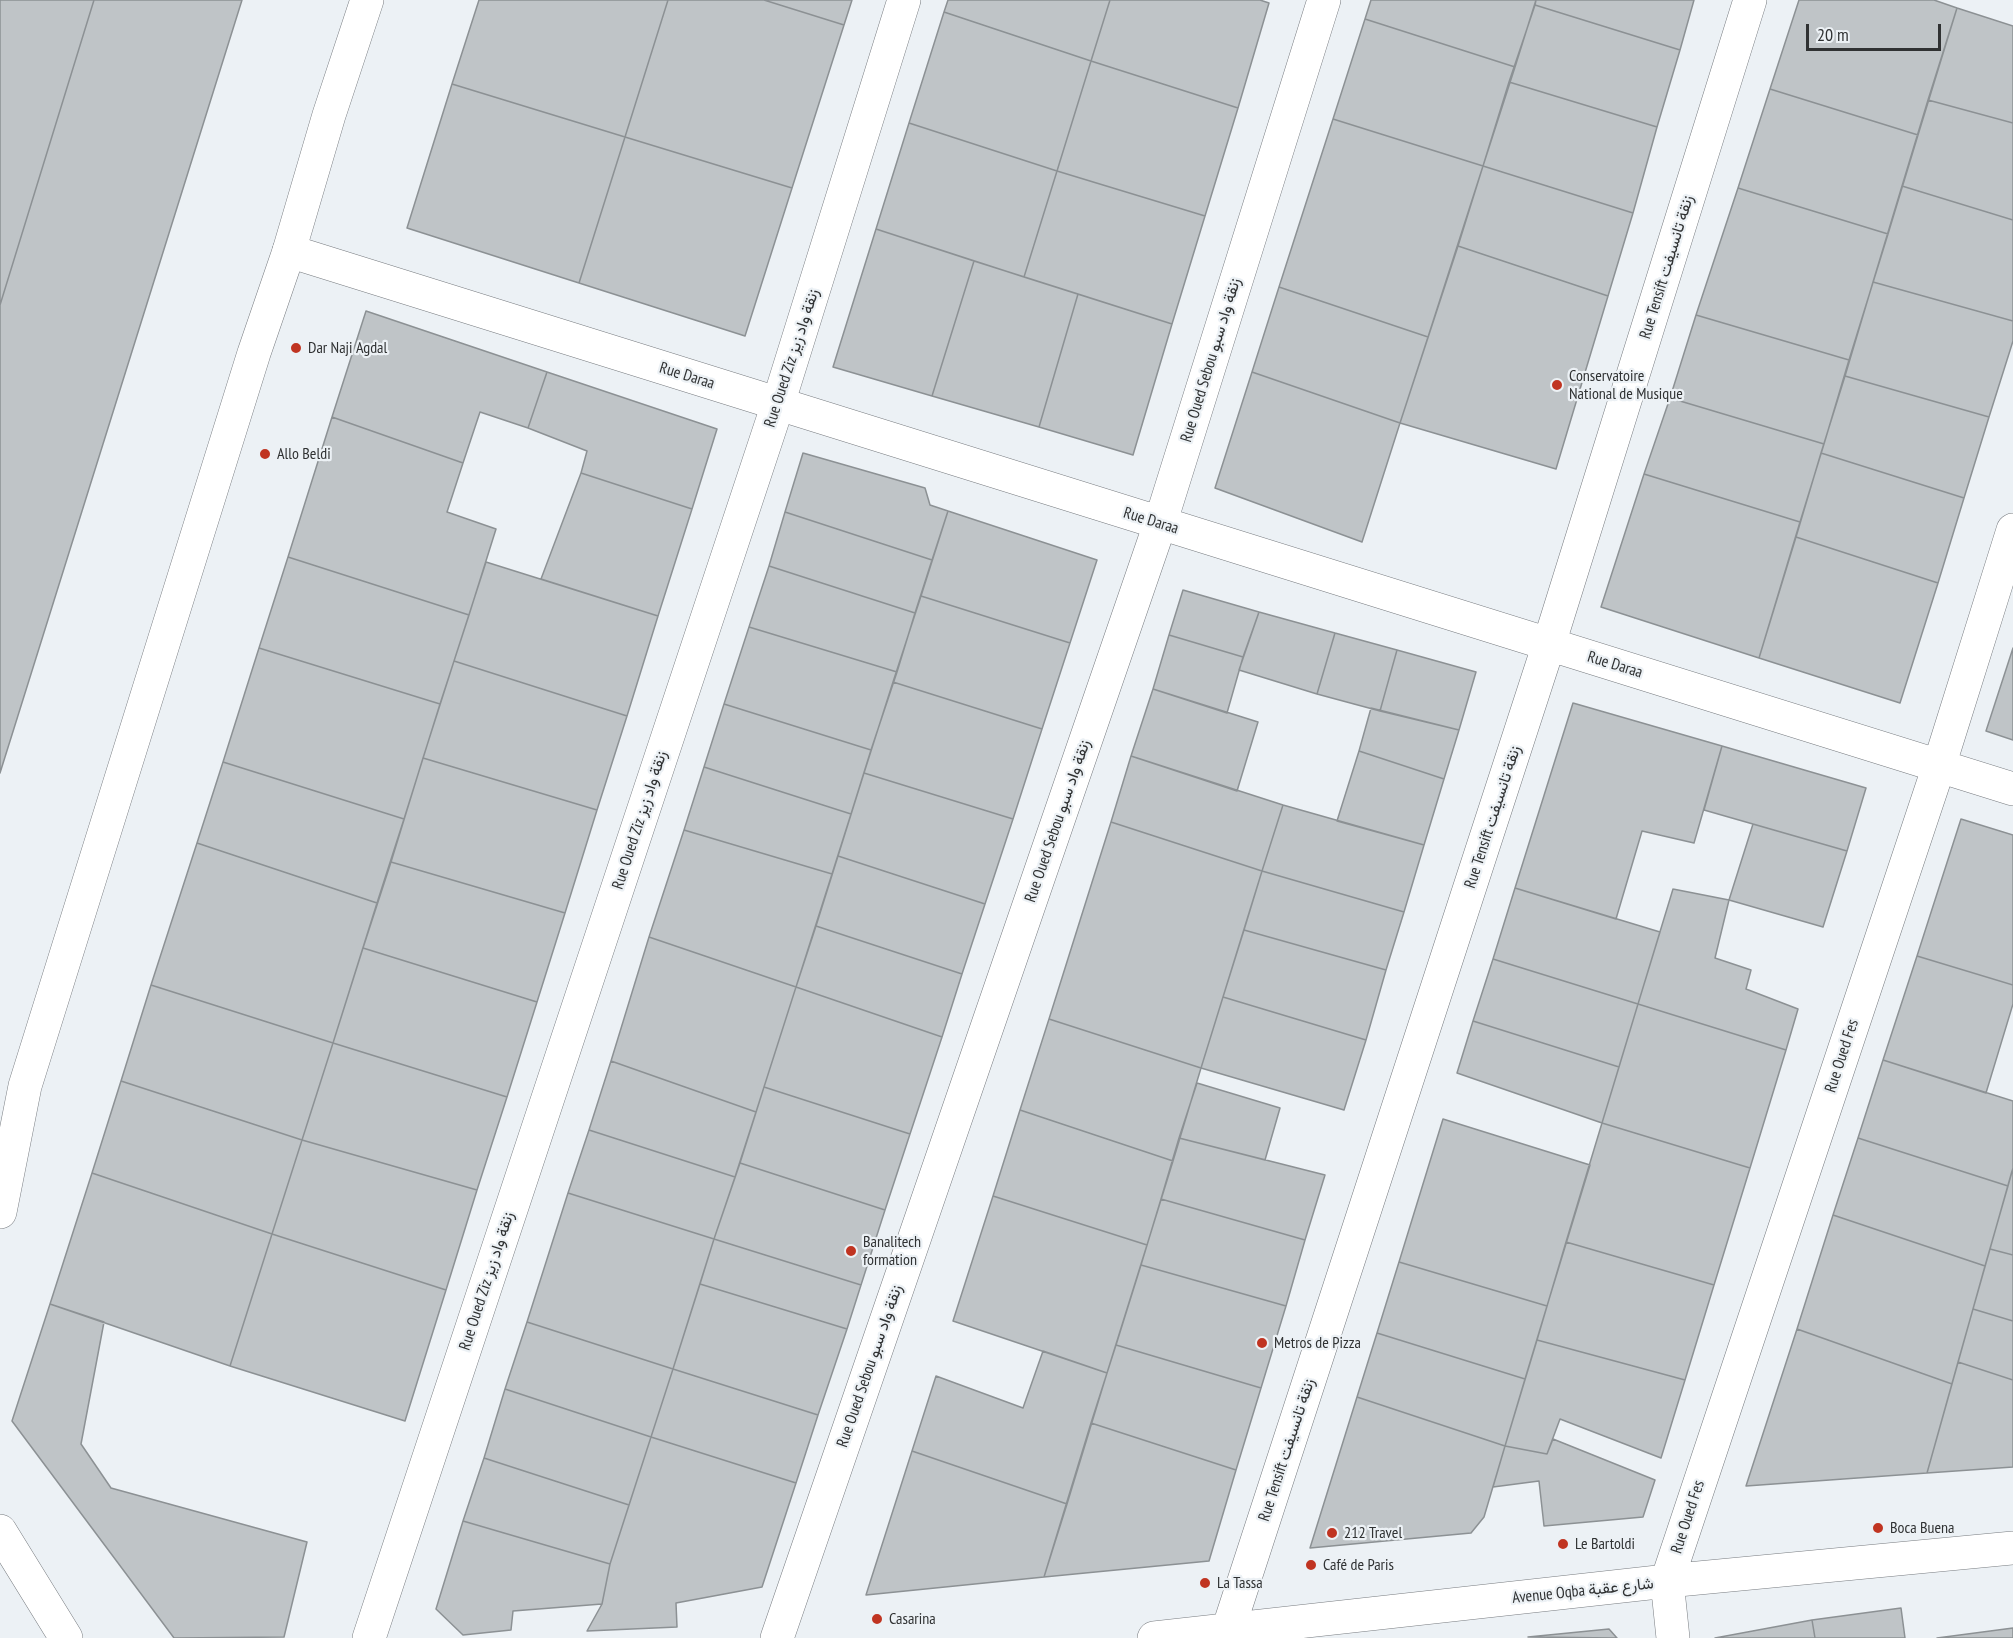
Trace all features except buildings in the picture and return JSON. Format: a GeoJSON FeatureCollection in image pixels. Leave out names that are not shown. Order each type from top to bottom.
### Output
{"type":"FeatureCollection","features":[{"type":"Feature","properties":{"kind":"street"},"geometry":{"type":"LineString","coordinates":[[0,1212],[25,1086],[367,0]]}},
{"type":"Feature","properties":{"kind":"street","name":"Rue Oued Ziz زنقة واد زيز"},"geometry":{"type":"LineString","coordinates":[[369,1638],[778,404],[904,0]]}},
{"type":"Feature","properties":{"kind":"street","name":"Rue Oued Sebou زنقة واد سبو"},"geometry":{"type":"LineString","coordinates":[[777,1638],[1160,524],[1324,0]]}},
{"type":"Feature","properties":{"kind":"street","name":"Rue Tensift زنقة تانسيفت"},"geometry":{"type":"LineString","coordinates":[[1228,1630],[1550,645],[1750,0]]}},
{"type":"Feature","properties":{"kind":"street","name":"Rue Daraa"},"geometry":{"type":"LineString","coordinates":[[289,251],[2013,789]]}},
{"type":"Feature","properties":{"kind":"street","name":"Rue Oued Fes"},"geometry":{"type":"LineString","coordinates":[[1667,1581],[1939,766],[2013,530]]}},
{"type":"Feature","properties":{"kind":"street"},"geometry":{"type":"LineString","coordinates":[[0,1126],[25,1086]]}},
{"type":"Feature","properties":{"kind":"street"},"geometry":{"type":"LineString","coordinates":[[0,1531],[66,1638]]}},
{"type":"Feature","properties":{"kind":"street","name":"Avenue Oqba شارع عقبة"},"geometry":{"type":"LineString","coordinates":[[1154,1638],[1667,1581],[2013,1548]]}},
{"type":"Feature","properties":{"kind":"street"},"geometry":{"type":"LineString","coordinates":[[1667,1581],[1673,1638]]}},
{"type":"Feature","properties":{"kind":"place","name":"Dar Naji Agdal"},"geometry":{"type":"Point","coordinates":[296,348]}},
{"type":"Feature","properties":{"kind":"place","name":"Conservatoire National de Musique"},"geometry":{"type":"Point","coordinates":[1557,385]}},
{"type":"Feature","properties":{"kind":"place","name":"Allo Beldi"},"geometry":{"type":"Point","coordinates":[265,454]}},
{"type":"Feature","properties":{"kind":"place","name":"Banalitech formation"},"geometry":{"type":"Point","coordinates":[851,1251]}},
{"type":"Feature","properties":{"kind":"place","name":"Metros de Pizza"},"geometry":{"type":"Point","coordinates":[1262,1343]}},
{"type":"Feature","properties":{"kind":"place","name":"Boca Buena"},"geometry":{"type":"Point","coordinates":[1878,1528]}},
{"type":"Feature","properties":{"kind":"place","name":"212 Travel"},"geometry":{"type":"Point","coordinates":[1332,1533]}},
{"type":"Feature","properties":{"kind":"place","name":"Le Bartoldi"},"geometry":{"type":"Point","coordinates":[1563,1544]}},
{"type":"Feature","properties":{"kind":"place","name":"Café de Paris"},"geometry":{"type":"Point","coordinates":[1311,1565]}},
{"type":"Feature","properties":{"kind":"place","name":"La Tassa"},"geometry":{"type":"Point","coordinates":[1205,1583]}},
{"type":"Feature","properties":{"kind":"place","name":"Casarina"},"geometry":{"type":"Point","coordinates":[877,1619]}}]}
